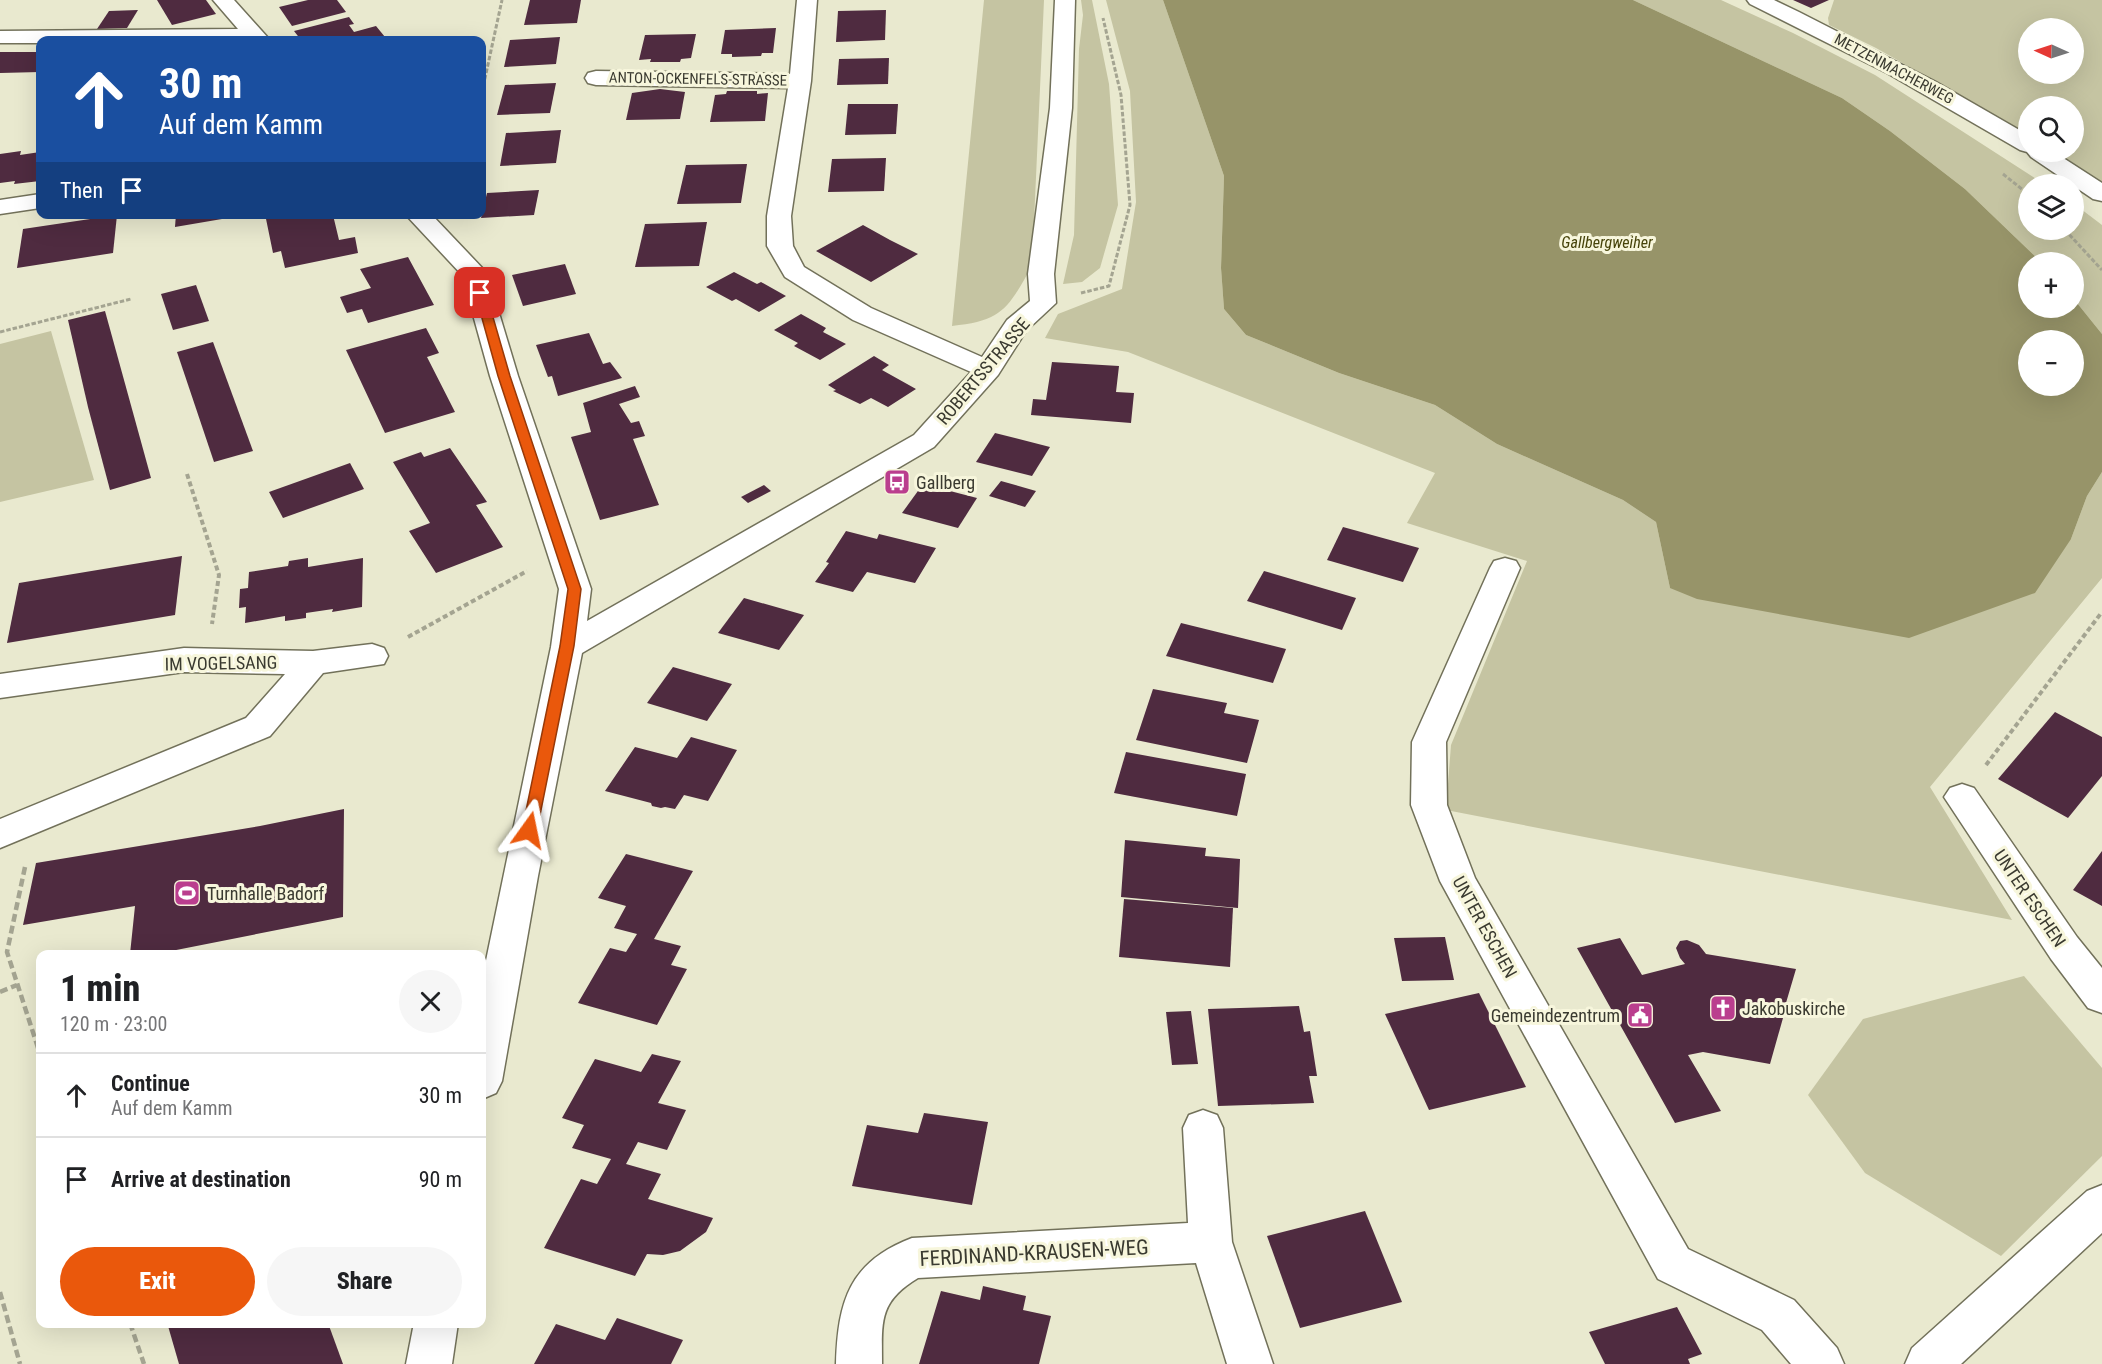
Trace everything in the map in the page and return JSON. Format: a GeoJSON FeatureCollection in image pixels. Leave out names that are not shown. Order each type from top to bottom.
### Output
{"type":"FeatureCollection","features":[{"type":"Feature","properties":{"kind":"street"},"geometry":{"type":"LineString","coordinates":[[223,0],[256,36]]}},
{"type":"Feature","properties":{"kind":"street","name":"ANTON-OCKENFELS-STRASSE"},"geometry":{"type":"LineString","coordinates":[[807,0],[800,81],[779,216],[780,246],[794,272],[862,315],[988,369]]}},
{"type":"Feature","properties":{"kind":"street","name":"ROBERTSSTRASSE"},"geometry":{"type":"LineString","coordinates":[[567,646],[924,441],[988,369],[1016,326],[1043,303],[1041,274],[1061,108],[1065,0]]}},
{"type":"Feature","properties":{"kind":"street","name":"METZENMACHERWEG"},"geometry":{"type":"LineString","coordinates":[[1757,0],[1871,56],[2018,139]]}},
{"type":"Feature","properties":{"kind":"street"},"geometry":{"type":"LineString","coordinates":[[0,37],[36,37]]}},
{"type":"Feature","properties":{"kind":"street","name":"ANTON-OCKENFELS-STRASSE"},"geometry":{"type":"LineString","coordinates":[[596,78],[800,81]]}},
{"type":"Feature","properties":{"kind":"street"},"geometry":{"type":"LineString","coordinates":[[2054,162],[2102,194]]}},
{"type":"Feature","properties":{"kind":"street"},"geometry":{"type":"LineString","coordinates":[[0,207],[36,202]]}},
{"type":"Feature","properties":{"kind":"street"},"geometry":{"type":"LineString","coordinates":[[422,219],[474,273],[504,376],[575,589],[567,646],[522,864],[486,1059]]}},
{"type":"Feature","properties":{"kind":"street","name":"UNTER ESCHEN"},"geometry":{"type":"LineString","coordinates":[[1505,568],[1429,742],[1429,805],[1458,881],[1673,1264],[1778,1315],[1821,1364]]}},
{"type":"Feature","properties":{"kind":"street","name":"IM VOGELSANG"},"geometry":{"type":"LineString","coordinates":[[0,686],[184,660],[313,663],[372,656]]}},
{"type":"Feature","properties":{"kind":"street"},"geometry":{"type":"LineString","coordinates":[[0,834],[258,727],[313,663]]}},
{"type":"Feature","properties":{"kind":"street","name":"UNTER ESCHEN"},"geometry":{"type":"LineString","coordinates":[[1962,797],[2064,948],[2102,997]]}},
{"type":"Feature","properties":{"kind":"street"},"geometry":{"type":"LineString","coordinates":[[1203,1128],[1211,1242],[1250,1364]]}},
{"type":"Feature","properties":{"kind":"street"},"geometry":{"type":"LineString","coordinates":[[1928,1364],[2102,1205]]}},
{"type":"Feature","properties":{"kind":"street","name":"FERDINAND-KRAUSEN-WEG"},"geometry":{"type":"LineString","coordinates":[[859,1364],[860,1314],[872,1290],[889,1270],[912,1258],[1211,1242]]}},
{"type":"Feature","properties":{"kind":"street"},"geometry":{"type":"LineString","coordinates":[[429,1364],[435,1328]]}},
{"type":"Feature","properties":{"kind":"path"},"geometry":{"type":"LineString","coordinates":[[486,74],[502,0]]}},
{"type":"Feature","properties":{"kind":"path"},"geometry":{"type":"LineString","coordinates":[[1043,303],[1109,286],[1130,205],[1121,95],[1101,11]]}},
{"type":"Feature","properties":{"kind":"path"},"geometry":{"type":"LineString","coordinates":[[2075,240],[2102,270]]}},
{"type":"Feature","properties":{"kind":"path"},"geometry":{"type":"LineString","coordinates":[[0,332],[131,298]]}},
{"type":"Feature","properties":{"kind":"path"},"geometry":{"type":"LineString","coordinates":[[184,660],[213,623],[219,575],[187,474]]}},
{"type":"Feature","properties":{"kind":"path"},"geometry":{"type":"LineString","coordinates":[[372,656],[562,552]]}},
{"type":"Feature","properties":{"kind":"path"},"geometry":{"type":"LineString","coordinates":[[1962,797],[2102,612]]}},
{"type":"Feature","properties":{"kind":"path"},"geometry":{"type":"LineString","coordinates":[[26,860],[7,952],[36,1042]]}},
{"type":"Feature","properties":{"kind":"path"},"geometry":{"type":"LineString","coordinates":[[0,992],[17,985]]}},
{"type":"Feature","properties":{"kind":"path"},"geometry":{"type":"LineString","coordinates":[[0,1292],[20,1364]]}},
{"type":"Feature","properties":{"kind":"path"},"geometry":{"type":"LineString","coordinates":[[132,1328],[144,1364]]}},
{"type":"Feature","properties":{"kind":"green space"},"geometry":{"type":"Polygon","coordinates":[[[984,0],[1044,0],[1032,266],[1017,292],[1002,310],[983,320],[952,326],[984,0]]]}},
{"type":"Feature","properties":{"kind":"green space"},"geometry":{"type":"Polygon","coordinates":[[[1081,0],[1092,0],[1109,84],[1118,205],[1100,268],[1082,282],[1063,284],[1074,235],[1079,49],[1083,15],[1081,0]]]}},
{"type":"Feature","properties":{"kind":"green space"},"geometry":{"type":"Polygon","coordinates":[[[1106,0],[1163,0],[1224,176],[1221,268],[1224,309],[1246,335],[1339,373],[1435,405],[1497,444],[1623,500],[1656,522],[1670,588],[2071,539],[2087,496],[2102,472],[2102,578],[1930,787],[2012,920],[1446,810],[1451,745],[1527,561],[1407,523],[1435,473],[1128,352],[1045,338],[1058,314],[1122,289],[1136,202],[1130,91],[1106,0]]]}},
{"type":"Feature","properties":{"kind":"green space"},"geometry":{"type":"Polygon","coordinates":[[[1633,0],[1721,0],[1793,33],[1875,75],[2028,174],[2018,174],[2018,240],[1965,189],[1890,131],[1842,98],[1633,0]]]}},
{"type":"Feature","properties":{"kind":"green space"},"geometry":{"type":"Polygon","coordinates":[[[1834,0],[2102,0],[2102,183],[2072,162],[2084,162],[2084,96],[2018,96],[2018,128],[1876,48],[1829,25],[1828,18],[1834,0]]]}},
{"type":"Feature","properties":{"kind":"green space"},"geometry":{"type":"Polygon","coordinates":[[[2084,211],[2102,225],[2102,334],[2084,312],[2084,252],[2031,252],[2018,240],[2084,240],[2084,211]]]}},
{"type":"Feature","properties":{"kind":"green space"},"geometry":{"type":"Polygon","coordinates":[[[51,331],[94,480],[0,502],[0,344],[51,331]]]}},
{"type":"Feature","properties":{"kind":"green space"},"geometry":{"type":"Polygon","coordinates":[[[2024,976],[2102,1068],[2102,1156],[2001,1256],[1865,1173],[1808,1095],[1863,1019],[2024,976]]]}},
{"type":"Feature","properties":{"kind":"water","name":"Gallbergweiher"},"geometry":{"type":"Polygon","coordinates":[[[1163,0],[1633,0],[1842,98],[1890,131],[1965,189],[2031,252],[2018,252],[2018,318],[2084,318],[2084,312],[2102,334],[2102,472],[2087,496],[2071,539],[2035,593],[1909,638],[1697,599],[1670,588],[1656,522],[1623,500],[1497,444],[1435,405],[1339,373],[1246,335],[1224,309],[1221,268],[1224,176],[1163,0]]]}},
{"type":"Feature","properties":{"kind":"building"},"geometry":{"type":"Polygon","coordinates":[[[157,0],[206,0],[216,14],[172,25],[157,0]]]}},
{"type":"Feature","properties":{"kind":"building"},"geometry":{"type":"Polygon","coordinates":[[[308,0],[337,0],[346,12],[292,26],[279,7],[308,0]]]}},
{"type":"Feature","properties":{"kind":"building"},"geometry":{"type":"Polygon","coordinates":[[[530,0],[581,0],[577,23],[524,25],[530,0]]]}},
{"type":"Feature","properties":{"kind":"building"},"geometry":{"type":"Polygon","coordinates":[[[1793,0],[1829,0],[1811,8],[1793,0]]]}},
{"type":"Feature","properties":{"kind":"building"},"geometry":{"type":"Polygon","coordinates":[[[138,10],[127,28],[97,29],[109,11],[138,10]]]}},
{"type":"Feature","properties":{"kind":"building"},"geometry":{"type":"Polygon","coordinates":[[[886,10],[885,40],[836,42],[838,11],[886,10]]]}},
{"type":"Feature","properties":{"kind":"building"},"geometry":{"type":"Polygon","coordinates":[[[349,17],[354,24],[349,25],[354,32],[376,26],[384,36],[298,36],[294,31],[349,17]]]}},
{"type":"Feature","properties":{"kind":"building"},"geometry":{"type":"Polygon","coordinates":[[[776,28],[773,53],[762,53],[761,56],[732,57],[732,54],[721,54],[725,30],[776,28]]]}},
{"type":"Feature","properties":{"kind":"building"},"geometry":{"type":"Polygon","coordinates":[[[696,34],[691,58],[681,59],[680,62],[639,60],[645,35],[696,34]]]}},
{"type":"Feature","properties":{"kind":"building"},"geometry":{"type":"Polygon","coordinates":[[[560,37],[556,64],[504,67],[510,40],[560,37]]]}},
{"type":"Feature","properties":{"kind":"building"},"geometry":{"type":"Polygon","coordinates":[[[0,52],[36,52],[36,72],[0,73],[0,52]]]}},
{"type":"Feature","properties":{"kind":"building"},"geometry":{"type":"Polygon","coordinates":[[[889,58],[888,84],[837,85],[839,59],[889,58]]]}},
{"type":"Feature","properties":{"kind":"building"},"geometry":{"type":"Polygon","coordinates":[[[556,83],[550,113],[497,115],[505,85],[556,83]]]}},
{"type":"Feature","properties":{"kind":"building"},"geometry":{"type":"Polygon","coordinates":[[[660,89],[685,92],[680,119],[626,120],[632,93],[660,89]]]}},
{"type":"Feature","properties":{"kind":"building"},"geometry":{"type":"Polygon","coordinates":[[[727,91],[768,93],[765,121],[710,122],[715,95],[726,94],[727,91]]]}},
{"type":"Feature","properties":{"kind":"building"},"geometry":{"type":"Polygon","coordinates":[[[848,104],[898,104],[896,134],[845,135],[848,104]]]}},
{"type":"Feature","properties":{"kind":"building"},"geometry":{"type":"Polygon","coordinates":[[[561,130],[556,163],[500,166],[506,133],[561,130]]]}},
{"type":"Feature","properties":{"kind":"building"},"geometry":{"type":"Polygon","coordinates":[[[21,151],[20,155],[36,153],[36,181],[0,183],[0,154],[21,151]]]}},
{"type":"Feature","properties":{"kind":"building"},"geometry":{"type":"Polygon","coordinates":[[[886,158],[884,191],[828,192],[832,159],[886,158]]]}},
{"type":"Feature","properties":{"kind":"building"},"geometry":{"type":"Polygon","coordinates":[[[747,164],[741,203],[677,204],[686,165],[747,164]]]}},
{"type":"Feature","properties":{"kind":"building"},"geometry":{"type":"Polygon","coordinates":[[[539,190],[534,215],[486,218],[487,193],[539,190]]]}},
{"type":"Feature","properties":{"kind":"building"},"geometry":{"type":"Polygon","coordinates":[[[90,219],[117,219],[113,253],[17,268],[23,229],[90,219]]]}},
{"type":"Feature","properties":{"kind":"building"},"geometry":{"type":"Polygon","coordinates":[[[176,219],[222,219],[175,227],[176,219]]]}},
{"type":"Feature","properties":{"kind":"building"},"geometry":{"type":"Polygon","coordinates":[[[266,219],[334,219],[339,240],[355,237],[358,253],[285,268],[281,251],[273,253],[266,219]]]}},
{"type":"Feature","properties":{"kind":"building"},"geometry":{"type":"Polygon","coordinates":[[[707,222],[699,266],[635,267],[645,224],[707,222]]]}},
{"type":"Feature","properties":{"kind":"building"},"geometry":{"type":"Polygon","coordinates":[[[863,225],[918,254],[871,282],[816,251],[863,225]]]}},
{"type":"Feature","properties":{"kind":"building"},"geometry":{"type":"Polygon","coordinates":[[[408,257],[434,305],[368,323],[362,309],[347,313],[340,297],[371,288],[360,269],[408,257]]]}},
{"type":"Feature","properties":{"kind":"building"},"geometry":{"type":"Polygon","coordinates":[[[565,264],[576,294],[523,306],[512,275],[565,264]]]}},
{"type":"Feature","properties":{"kind":"building"},"geometry":{"type":"Polygon","coordinates":[[[734,272],[757,284],[761,282],[786,296],[759,312],[736,299],[732,301],[706,287],[734,272]]]}},
{"type":"Feature","properties":{"kind":"building"},"geometry":{"type":"Polygon","coordinates":[[[196,285],[209,321],[173,330],[161,294],[196,285]]]}},
{"type":"Feature","properties":{"kind":"building"},"geometry":{"type":"Polygon","coordinates":[[[105,311],[151,478],[110,490],[68,320],[105,311]]]}},
{"type":"Feature","properties":{"kind":"building"},"geometry":{"type":"Polygon","coordinates":[[[801,314],[826,328],[823,332],[846,344],[820,360],[794,346],[798,343],[774,330],[801,314]]]}},
{"type":"Feature","properties":{"kind":"building"},"geometry":{"type":"Polygon","coordinates":[[[426,328],[439,353],[427,357],[455,412],[385,433],[346,350],[426,328]]]}},
{"type":"Feature","properties":{"kind":"building"},"geometry":{"type":"Polygon","coordinates":[[[589,333],[603,364],[610,362],[622,378],[558,396],[552,376],[548,377],[536,345],[589,333]]]}},
{"type":"Feature","properties":{"kind":"building"},"geometry":{"type":"Polygon","coordinates":[[[213,342],[253,451],[214,462],[177,352],[213,342]]]}},
{"type":"Feature","properties":{"kind":"building"},"geometry":{"type":"Polygon","coordinates":[[[874,356],[889,365],[882,370],[916,389],[888,407],[871,398],[860,404],[833,391],[836,390],[828,385],[874,356]]]}},
{"type":"Feature","properties":{"kind":"building"},"geometry":{"type":"Polygon","coordinates":[[[1052,362],[1119,366],[1116,392],[1134,393],[1131,423],[1031,415],[1033,399],[1046,400],[1052,362]]]}},
{"type":"Feature","properties":{"kind":"building"},"geometry":{"type":"Polygon","coordinates":[[[635,386],[640,397],[619,404],[631,423],[639,421],[645,436],[633,439],[659,505],[600,520],[571,437],[591,432],[583,403],[635,386]]]}},
{"type":"Feature","properties":{"kind":"building"},"geometry":{"type":"Polygon","coordinates":[[[995,433],[1050,447],[1032,476],[976,462],[995,433]]]}},
{"type":"Feature","properties":{"kind":"building"},"geometry":{"type":"Polygon","coordinates":[[[450,448],[487,502],[476,505],[503,547],[436,573],[409,531],[430,523],[393,462],[421,452],[424,457],[450,448]]]}},
{"type":"Feature","properties":{"kind":"building"},"geometry":{"type":"Polygon","coordinates":[[[350,463],[364,489],[283,518],[269,492],[350,463]]]}},
{"type":"Feature","properties":{"kind":"building"},"geometry":{"type":"Polygon","coordinates":[[[1001,481],[1036,491],[1025,507],[989,496],[1001,481]]]}},
{"type":"Feature","properties":{"kind":"building"},"geometry":{"type":"Polygon","coordinates":[[[923,484],[977,498],[958,528],[902,513],[923,484]]]}},
{"type":"Feature","properties":{"kind":"building"},"geometry":{"type":"Polygon","coordinates":[[[764,485],[771,491],[748,503],[741,497],[764,485]]]}},
{"type":"Feature","properties":{"kind":"building"},"geometry":{"type":"Polygon","coordinates":[[[1343,527],[1419,548],[1403,582],[1327,560],[1343,527]]]}},
{"type":"Feature","properties":{"kind":"building"},"geometry":{"type":"Polygon","coordinates":[[[846,531],[877,539],[879,534],[936,548],[915,583],[867,572],[853,592],[815,582],[829,563],[826,562],[846,531]]]}},
{"type":"Feature","properties":{"kind":"building"},"geometry":{"type":"Polygon","coordinates":[[[182,556],[175,615],[7,643],[19,583],[182,556]]]}},
{"type":"Feature","properties":{"kind":"building"},"geometry":{"type":"Polygon","coordinates":[[[308,558],[308,567],[363,558],[362,607],[306,613],[306,618],[285,621],[285,616],[245,623],[246,607],[239,608],[240,589],[248,588],[249,572],[288,566],[289,561],[308,558]]]}},
{"type":"Feature","properties":{"kind":"building"},"geometry":{"type":"Polygon","coordinates":[[[1264,571],[1356,598],[1342,630],[1247,601],[1264,571]]]}},
{"type":"Feature","properties":{"kind":"building"},"geometry":{"type":"Polygon","coordinates":[[[744,598],[804,615],[779,650],[718,633],[744,598]]]}},
{"type":"Feature","properties":{"kind":"building"},"geometry":{"type":"Polygon","coordinates":[[[1181,623],[1286,649],[1273,683],[1166,656],[1181,623]]]}},
{"type":"Feature","properties":{"kind":"building"},"geometry":{"type":"Polygon","coordinates":[[[673,667],[732,684],[707,721],[647,703],[673,667]]]}},
{"type":"Feature","properties":{"kind":"building"},"geometry":{"type":"Polygon","coordinates":[[[1153,689],[1227,703],[1224,713],[1259,720],[1247,763],[1136,740],[1153,689]]]}},
{"type":"Feature","properties":{"kind":"building"},"geometry":{"type":"Polygon","coordinates":[[[2055,712],[2102,737],[2102,776],[2068,818],[1998,779],[2055,712]]]}},
{"type":"Feature","properties":{"kind":"building"},"geometry":{"type":"Polygon","coordinates":[[[691,737],[737,750],[708,801],[684,795],[675,809],[661,808],[652,806],[651,803],[605,791],[635,747],[677,758],[691,737]]]}},
{"type":"Feature","properties":{"kind":"building"},"geometry":{"type":"Polygon","coordinates":[[[1126,752],[1246,774],[1237,816],[1114,793],[1126,752]]]}},
{"type":"Feature","properties":{"kind":"building","name":"Turnhalle Badorf"},"geometry":{"type":"Polygon","coordinates":[[[344,809],[343,917],[176,950],[130,950],[135,906],[23,925],[36,863],[260,826],[344,809]]]}},
{"type":"Feature","properties":{"kind":"building"},"geometry":{"type":"Polygon","coordinates":[[[1125,840],[1206,848],[1205,856],[1240,859],[1238,908],[1121,897],[1125,840]]]}},
{"type":"Feature","properties":{"kind":"building"},"geometry":{"type":"Polygon","coordinates":[[[2102,851],[2102,906],[2073,890],[2102,851]]]}},
{"type":"Feature","properties":{"kind":"building"},"geometry":{"type":"Polygon","coordinates":[[[626,854],[693,871],[654,939],[681,946],[671,965],[687,969],[657,1025],[578,1003],[610,948],[626,952],[637,934],[614,928],[626,906],[598,898],[626,854]]]}},
{"type":"Feature","properties":{"kind":"building"},"geometry":{"type":"Polygon","coordinates":[[[1124,899],[1233,908],[1230,967],[1119,957],[1124,899]]]}},
{"type":"Feature","properties":{"kind":"building"},"geometry":{"type":"Polygon","coordinates":[[[1445,937],[1454,980],[1402,981],[1394,938],[1445,937]]]}},
{"type":"Feature","properties":{"kind":"building"},"geometry":{"type":"Polygon","coordinates":[[[1620,938],[1642,975],[1685,964],[1676,948],[1680,941],[1687,940],[1699,945],[1706,954],[1796,969],[1783,1013],[1779,1017],[1783,1018],[1770,1064],[1703,1052],[1688,1055],[1721,1111],[1675,1123],[1577,948],[1620,938]]]}},
{"type":"Feature","properties":{"kind":"building"},"geometry":{"type":"Polygon","coordinates":[[[1479,993],[1526,1087],[1429,1110],[1385,1014],[1479,993]]]}},
{"type":"Feature","properties":{"kind":"building"},"geometry":{"type":"Polygon","coordinates":[[[1299,1006],[1304,1032],[1310,1031],[1317,1076],[1309,1076],[1314,1103],[1218,1106],[1208,1009],[1299,1006]]]}},
{"type":"Feature","properties":{"kind":"building"},"geometry":{"type":"Polygon","coordinates":[[[1191,1011],[1198,1064],[1172,1065],[1166,1012],[1191,1011]]]}},
{"type":"Feature","properties":{"kind":"building"},"geometry":{"type":"Polygon","coordinates":[[[652,1054],[681,1061],[658,1103],[686,1110],[667,1150],[638,1142],[626,1164],[661,1174],[648,1199],[713,1218],[706,1232],[680,1251],[663,1255],[647,1254],[635,1276],[544,1248],[581,1179],[597,1184],[611,1159],[572,1148],[584,1125],[562,1118],[595,1059],[641,1072],[652,1054]]]}},
{"type":"Feature","properties":{"kind":"building"},"geometry":{"type":"Polygon","coordinates":[[[924,1113],[988,1122],[972,1205],[852,1186],[867,1125],[918,1133],[924,1113]]]}},
{"type":"Feature","properties":{"kind":"building"},"geometry":{"type":"Polygon","coordinates":[[[1365,1211],[1402,1302],[1300,1328],[1267,1236],[1365,1211]]]}},
{"type":"Feature","properties":{"kind":"building"},"geometry":{"type":"Polygon","coordinates":[[[983,1286],[1026,1296],[1023,1310],[1051,1316],[1039,1364],[919,1364],[941,1291],[980,1300],[983,1286]]]}},
{"type":"Feature","properties":{"kind":"building"},"geometry":{"type":"Polygon","coordinates":[[[1677,1307],[1702,1354],[1688,1359],[1690,1364],[1605,1364],[1589,1332],[1677,1307]]]}},
{"type":"Feature","properties":{"kind":"building"},"geometry":{"type":"Polygon","coordinates":[[[617,1318],[683,1340],[671,1364],[534,1364],[556,1324],[605,1340],[617,1318]]]}},
{"type":"Feature","properties":{"kind":"building"},"geometry":{"type":"Polygon","coordinates":[[[169,1328],[330,1328],[343,1364],[179,1364],[169,1328]]]}},
{"type":"Feature","properties":{"kind":"place","name":"Gallberg"},"geometry":{"type":"Point","coordinates":[897,482]}},
{"type":"Feature","properties":{"kind":"place","name":"Turnhalle Badorf"},"geometry":{"type":"Point","coordinates":[187,893]}},
{"type":"Feature","properties":{"kind":"place","name":"Jakobuskirche"},"geometry":{"type":"Point","coordinates":[1723,1008]}},
{"type":"Feature","properties":{"kind":"place","name":"Gemeindezentrum"},"geometry":{"type":"Point","coordinates":[1640,1015]}},
{"type":"Feature","properties":{"kind":"route"},"geometry":{"type":"LineString","coordinates":[[480,293],[504,376],[575,589],[567,646],[529,830]]}}]}
